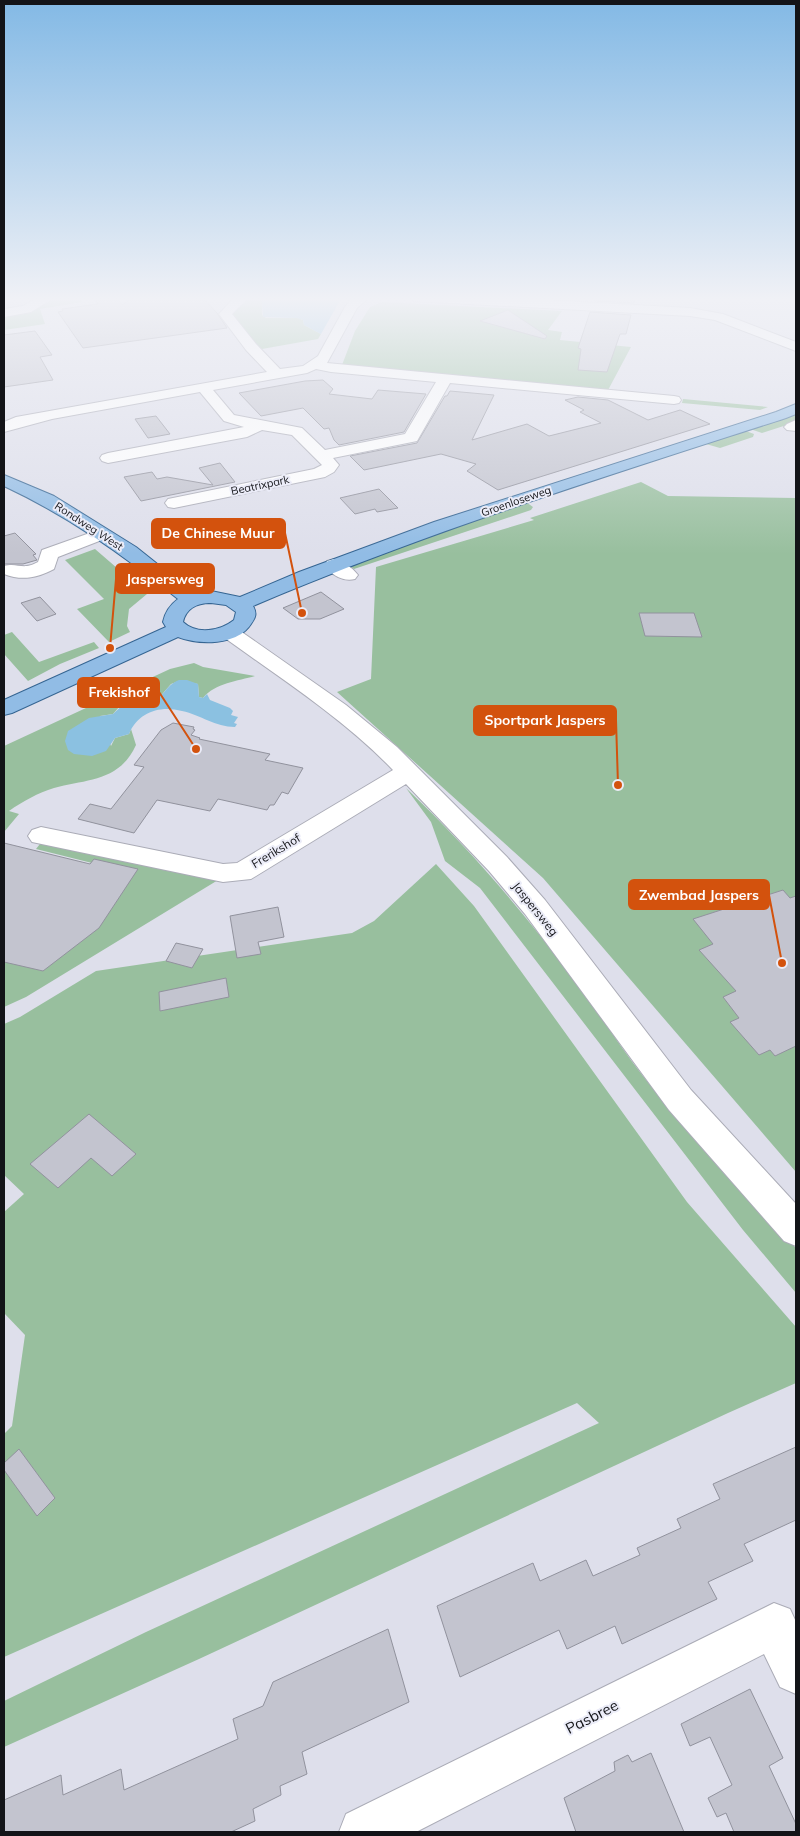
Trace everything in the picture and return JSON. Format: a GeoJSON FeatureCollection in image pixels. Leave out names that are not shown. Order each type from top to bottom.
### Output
{"type":"FeatureCollection","features":[{"type":"Feature","properties":{"kind":"main road","name":"Groenloseweg"},"geometry":{"type":"LineString","coordinates":[[240,604],[341,570],[523,498],[781,415],[796,408]]}},
{"type":"Feature","properties":{"kind":"main road","name":"Rondweg West"},"geometry":{"type":"LineString","coordinates":[[4,480],[48,500],[129,551],[192,600]]}},
{"type":"Feature","properties":{"kind":"main road"},"geometry":{"type":"LineString","coordinates":[[219,597],[231,599],[240,604],[245,610],[245,618],[240,625],[229,632],[202,636],[188,634],[179,630],[173,622],[174,613],[181,606],[192,600],[219,597]]}},
{"type":"Feature","properties":{"kind":"main road"},"geometry":{"type":"LineString","coordinates":[[4,708],[179,630]]}},
{"type":"Feature","properties":{"kind":"street"},"geometry":{"type":"LineString","coordinates":[[4,427],[16,422],[52,414],[220,383]]}},
{"type":"Feature","properties":{"kind":"street"},"geometry":{"type":"LineString","coordinates":[[203,387],[229,418],[297,431],[322,455],[411,438],[443,383]]}},
{"type":"Feature","properties":{"kind":"street"},"geometry":{"type":"LineString","coordinates":[[495,383],[674,400]]}},
{"type":"Feature","properties":{"kind":"street"},"geometry":{"type":"LineString","coordinates":[[108,458],[247,432],[260,425]]}},
{"type":"Feature","properties":{"kind":"street","name":"Beatrixpark"},"geometry":{"type":"LineString","coordinates":[[174,503],[318,473],[328,469],[330,465],[322,455]]}},
{"type":"Feature","properties":{"kind":"street"},"geometry":{"type":"LineString","coordinates":[[10,570],[20,574],[33,573],[47,565],[45,549],[101,534]]}},
{"type":"Feature","properties":{"kind":"street","name":"Jaspersweg"},"geometry":{"type":"LineString","coordinates":[[229,632],[338,710],[409,770],[498,864],[529,900],[680,1100],[796,1229]]}},
{"type":"Feature","properties":{"kind":"street","name":"Frerikshof"},"geometry":{"type":"LineString","coordinates":[[41,836],[223,873],[242,872],[409,770]]}},
{"type":"Feature","properties":{"kind":"street","name":"Pasbree"},"geometry":{"type":"LineString","coordinates":[[364,1832],[774,1625],[796,1671]]}},
{"type":"Feature","properties":{"kind":"green space"},"geometry":{"type":"Polygon","coordinates":[[[516,383],[612,383],[607,392],[516,383]]]}},
{"type":"Feature","properties":{"kind":"green space"},"geometry":{"type":"Polygon","coordinates":[[[683,399],[768,407],[760,410],[682,403],[683,399]]]}},
{"type":"Feature","properties":{"kind":"green space"},"geometry":{"type":"Polygon","coordinates":[[[796,413],[796,422],[762,433],[750,429],[796,413]]]}},
{"type":"Feature","properties":{"kind":"green space"},"geometry":{"type":"Polygon","coordinates":[[[746,431],[754,434],[753,437],[720,448],[706,444],[746,431]]]}},
{"type":"Feature","properties":{"kind":"green space"},"geometry":{"type":"Polygon","coordinates":[[[641,482],[668,496],[796,498],[796,1172],[543,878],[337,692],[371,679],[376,567],[534,520],[530,518],[641,482]]]}},
{"type":"Feature","properties":{"kind":"green space"},"geometry":{"type":"Polygon","coordinates":[[[526,502],[533,507],[531,510],[354,569],[351,567],[353,563],[526,502]]]}},
{"type":"Feature","properties":{"kind":"green space"},"geometry":{"type":"Polygon","coordinates":[[[95,549],[147,594],[129,609],[127,626],[130,632],[109,642],[77,609],[104,599],[65,560],[95,549]]]}},
{"type":"Feature","properties":{"kind":"green space"},"geometry":{"type":"Polygon","coordinates":[[[12,632],[39,662],[94,642],[99,648],[60,664],[28,681],[4,654],[4,635],[12,632]]]}},
{"type":"Feature","properties":{"kind":"green space"},"geometry":{"type":"Polygon","coordinates":[[[194,663],[203,667],[255,676],[220,686],[203,698],[199,697],[198,684],[179,681],[171,684],[158,699],[137,701],[120,706],[113,714],[100,716],[111,746],[115,738],[129,734],[131,729],[136,745],[129,757],[121,766],[101,777],[54,788],[20,804],[9,811],[19,814],[4,832],[4,746],[170,669],[194,663]]]}},
{"type":"Feature","properties":{"kind":"green space"},"geometry":{"type":"Polygon","coordinates":[[[406,788],[451,833],[514,903],[573,978],[634,1064],[679,1121],[736,1187],[796,1248],[796,1293],[743,1230],[480,888],[445,861],[431,822],[406,788]]]}},
{"type":"Feature","properties":{"kind":"green space"},"geometry":{"type":"Polygon","coordinates":[[[43,840],[223,877],[26,997],[4,1007],[5,889],[62,904],[92,863],[36,849],[43,840]]]}},
{"type":"Feature","properties":{"kind":"green space"},"geometry":{"type":"Polygon","coordinates":[[[436,864],[474,906],[687,1202],[796,1327],[796,1383],[4,1747],[4,1701],[146,1632],[599,1423],[577,1403],[4,1657],[4,1434],[12,1426],[25,1335],[4,1313],[4,1212],[24,1194],[4,1175],[4,1024],[20,1017],[96,971],[352,933],[374,921],[436,864]]]}},
{"type":"Feature","properties":{"kind":"water"},"geometry":{"type":"Polygon","coordinates":[[[179,680],[187,680],[198,684],[199,697],[203,698],[207,694],[210,700],[230,708],[233,711],[231,715],[238,717],[234,723],[237,724],[235,727],[214,723],[174,709],[158,710],[144,715],[133,726],[129,734],[115,738],[106,751],[92,756],[74,754],[68,750],[65,741],[68,731],[89,718],[113,714],[125,703],[153,701],[179,680]]]}},
{"type":"Feature","properties":{"kind":"building"},"geometry":{"type":"Polygon","coordinates":[[[4,383],[34,383],[4,387],[4,383]]]}},
{"type":"Feature","properties":{"kind":"building"},"geometry":{"type":"Polygon","coordinates":[[[296,383],[326,383],[333,389],[329,394],[372,399],[378,390],[426,394],[404,432],[339,445],[334,440],[329,428],[324,429],[303,408],[261,416],[239,393],[296,383]]]}},
{"type":"Feature","properties":{"kind":"building"},"geometry":{"type":"Polygon","coordinates":[[[450,391],[494,395],[472,440],[527,424],[549,436],[601,423],[580,412],[584,410],[565,400],[578,397],[608,400],[648,420],[680,410],[710,424],[498,490],[467,471],[476,464],[441,454],[364,470],[350,456],[417,443],[445,396],[450,391]]]}},
{"type":"Feature","properties":{"kind":"building"},"geometry":{"type":"Polygon","coordinates":[[[156,416],[170,434],[148,438],[135,419],[156,416]]]}},
{"type":"Feature","properties":{"kind":"building"},"geometry":{"type":"Polygon","coordinates":[[[220,463],[235,482],[141,501],[124,477],[152,472],[157,479],[167,477],[213,485],[199,468],[220,463]]]}},
{"type":"Feature","properties":{"kind":"building"},"geometry":{"type":"Polygon","coordinates":[[[379,489],[398,508],[377,512],[375,509],[355,514],[340,498],[379,489]]]}},
{"type":"Feature","properties":{"kind":"building"},"geometry":{"type":"Polygon","coordinates":[[[15,533],[36,554],[33,555],[37,560],[23,564],[4,564],[4,536],[15,533]]]}},
{"type":"Feature","properties":{"kind":"building"},"geometry":{"type":"Polygon","coordinates":[[[321,592],[344,609],[320,619],[298,619],[283,608],[321,592]]]}},
{"type":"Feature","properties":{"kind":"building"},"geometry":{"type":"Polygon","coordinates":[[[40,597],[56,614],[37,621],[21,603],[40,597]]]}},
{"type":"Feature","properties":{"kind":"building"},"geometry":{"type":"Polygon","coordinates":[[[639,613],[694,613],[702,637],[645,636],[639,613]]]}},
{"type":"Feature","properties":{"kind":"building"},"geometry":{"type":"Polygon","coordinates":[[[173,723],[194,727],[193,729],[195,730],[191,735],[199,739],[270,754],[265,760],[303,768],[288,794],[282,792],[274,805],[270,805],[267,810],[218,799],[210,811],[157,800],[134,833],[78,819],[90,804],[111,809],[144,767],[134,765],[161,730],[173,723]]]}},
{"type":"Feature","properties":{"kind":"building"},"geometry":{"type":"Polygon","coordinates":[[[4,843],[90,864],[94,859],[138,869],[99,928],[43,971],[4,962],[4,843]]]}},
{"type":"Feature","properties":{"kind":"building"},"geometry":{"type":"Polygon","coordinates":[[[783,890],[790,898],[796,896],[796,1046],[775,1056],[770,1050],[759,1055],[730,1022],[739,1018],[723,997],[736,991],[699,950],[713,944],[693,919],[783,890]]]}},
{"type":"Feature","properties":{"kind":"building"},"geometry":{"type":"Polygon","coordinates":[[[278,907],[284,937],[258,942],[261,954],[237,958],[230,916],[278,907]]]}},
{"type":"Feature","properties":{"kind":"building"},"geometry":{"type":"Polygon","coordinates":[[[176,943],[203,949],[192,968],[166,961],[176,943]]]}},
{"type":"Feature","properties":{"kind":"building"},"geometry":{"type":"Polygon","coordinates":[[[226,978],[229,997],[160,1011],[159,992],[226,978]]]}},
{"type":"Feature","properties":{"kind":"building"},"geometry":{"type":"Polygon","coordinates":[[[89,1114],[136,1154],[112,1176],[91,1158],[58,1188],[30,1164],[89,1114]]]}},
{"type":"Feature","properties":{"kind":"building"},"geometry":{"type":"Polygon","coordinates":[[[796,1447],[796,1520],[744,1544],[753,1561],[708,1582],[717,1599],[622,1644],[615,1626],[567,1649],[559,1630],[460,1677],[437,1606],[533,1563],[540,1581],[586,1560],[593,1576],[640,1555],[637,1548],[681,1528],[677,1519],[720,1499],[713,1484],[796,1447]]]}},
{"type":"Feature","properties":{"kind":"building"},"geometry":{"type":"Polygon","coordinates":[[[19,1449],[55,1498],[37,1516],[4,1470],[4,1463],[19,1449]]]}},
{"type":"Feature","properties":{"kind":"building"},"geometry":{"type":"Polygon","coordinates":[[[388,1629],[409,1702],[302,1752],[307,1774],[280,1786],[281,1795],[253,1809],[255,1821],[231,1832],[4,1832],[4,1800],[61,1775],[63,1795],[121,1769],[124,1790],[238,1739],[233,1719],[263,1706],[273,1682],[388,1629]]]}},
{"type":"Feature","properties":{"kind":"building"},"geometry":{"type":"Polygon","coordinates":[[[750,1689],[783,1758],[769,1766],[796,1824],[796,1832],[734,1832],[726,1813],[717,1817],[708,1798],[732,1785],[710,1737],[690,1746],[681,1724],[750,1689]]]}},
{"type":"Feature","properties":{"kind":"building"},"geometry":{"type":"Polygon","coordinates":[[[651,1753],[684,1832],[576,1832],[564,1798],[615,1771],[614,1762],[628,1755],[632,1762],[651,1753]]]}},
{"type":"Feature","properties":{"kind":"place","name":"De Chinese Muur"},"geometry":{"type":"Point","coordinates":[302,613]}},
{"type":"Feature","properties":{"kind":"place","name":"Jaspersweg"},"geometry":{"type":"Point","coordinates":[110,648]}},
{"type":"Feature","properties":{"kind":"place","name":"Frekishof"},"geometry":{"type":"Point","coordinates":[196,749]}},
{"type":"Feature","properties":{"kind":"place","name":"Sportpark Jaspers"},"geometry":{"type":"Point","coordinates":[618,785]}},
{"type":"Feature","properties":{"kind":"place","name":"Zwembad Jaspers"},"geometry":{"type":"Point","coordinates":[782,963]}}]}
